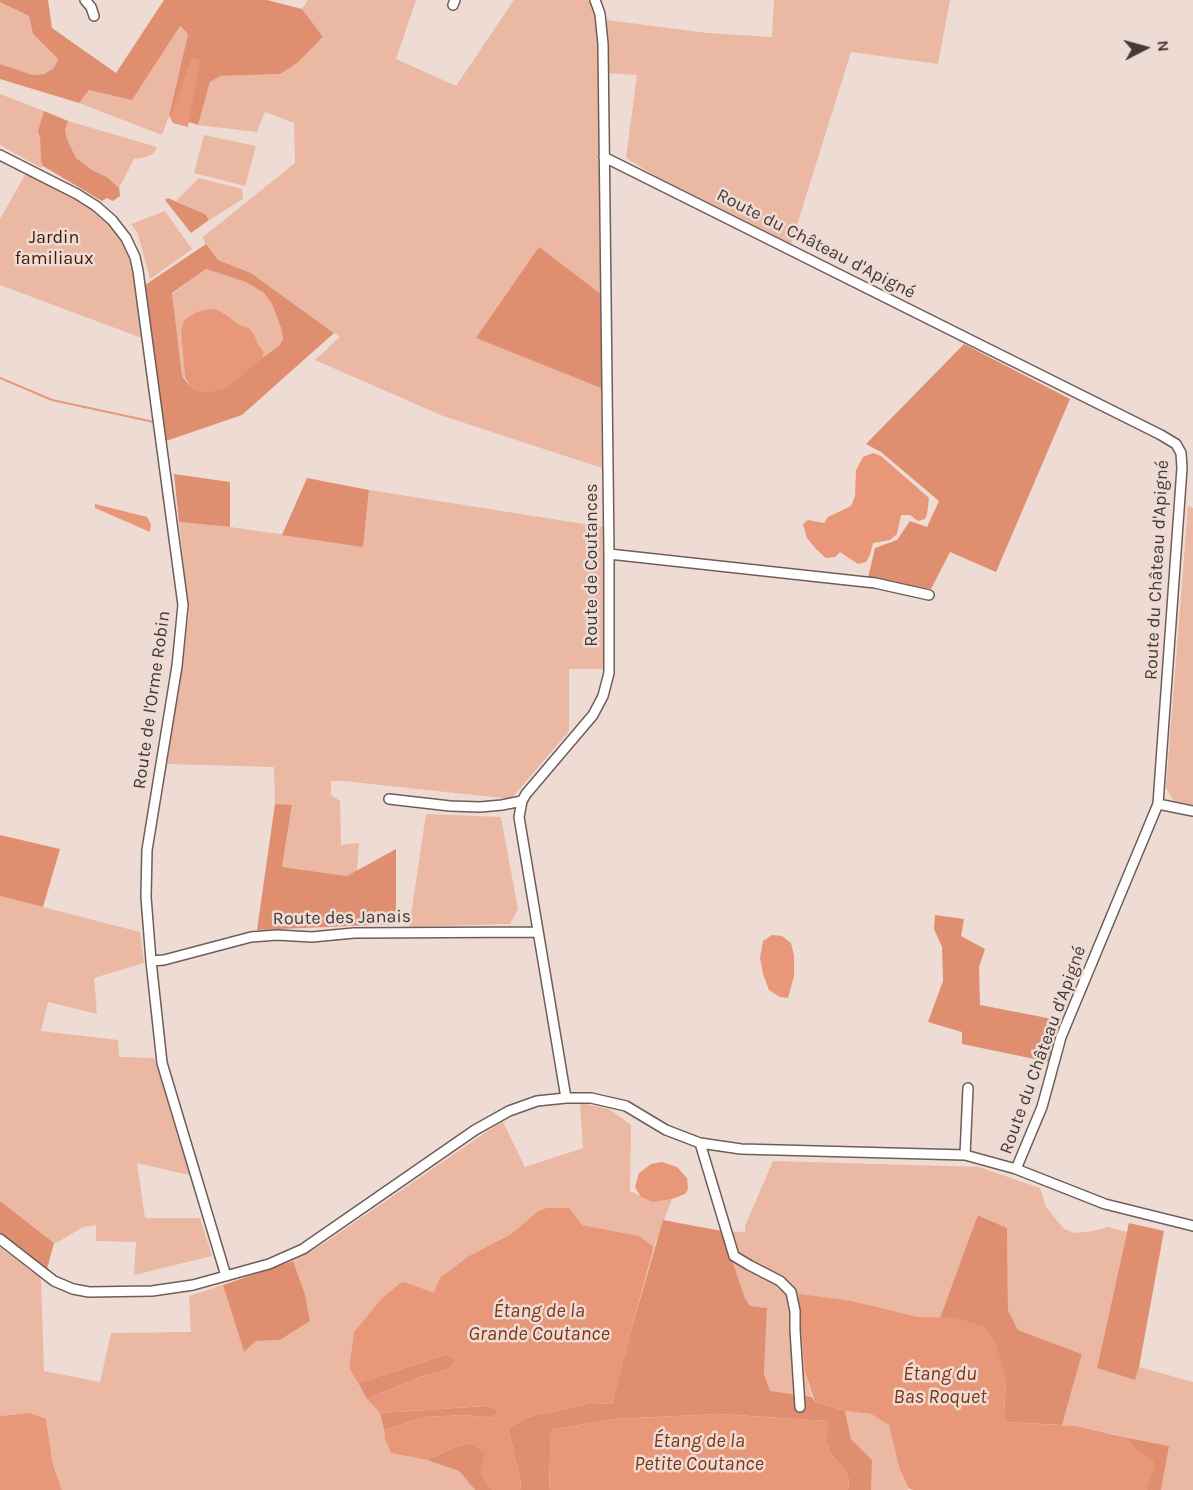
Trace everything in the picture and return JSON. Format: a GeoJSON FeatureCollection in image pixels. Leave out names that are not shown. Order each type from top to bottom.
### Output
{"type":"FeatureCollection","features":[{"type":"Feature","properties":{"kind":"street","name":"Route de Coutances"},"geometry":{"type":"LineString","coordinates":[[522,801],[593,715],[603,696],[609,673],[603,44],[600,14],[595,0]]}},
{"type":"Feature","properties":{"kind":"street"},"geometry":{"type":"LineString","coordinates":[[87,1],[94,16]]}},
{"type":"Feature","properties":{"kind":"street","name":"Route de l'Orme Robin"},"geometry":{"type":"LineString","coordinates":[[0,155],[96,206],[112,220],[126,238],[135,257],[138,271],[183,605],[177,666],[147,850],[146,897],[151,961],[162,1063],[226,1275]]}},
{"type":"Feature","properties":{"kind":"street","name":"Route du Château d'Apigné"},"geometry":{"type":"LineString","coordinates":[[604,157],[1130,419],[1176,444],[1181,453],[1182,468],[1158,804],[1061,1037],[1042,1107],[1016,1168]]}},
{"type":"Feature","properties":{"kind":"street"},"geometry":{"type":"LineString","coordinates":[[609,554],[875,583],[929,595]]}},
{"type":"Feature","properties":{"kind":"street"},"geometry":{"type":"LineString","coordinates":[[389,799],[480,807],[522,801],[519,817],[520,833],[566,1098]]}},
{"type":"Feature","properties":{"kind":"street"},"geometry":{"type":"LineString","coordinates":[[1158,804],[1193,811]]}},
{"type":"Feature","properties":{"kind":"street","name":"Route des Janais"},"geometry":{"type":"LineString","coordinates":[[151,961],[164,960],[251,937],[278,935],[312,937],[354,933],[537,932]]}},
{"type":"Feature","properties":{"kind":"street"},"geometry":{"type":"LineString","coordinates":[[965,1155],[968,1088]]}},
{"type":"Feature","properties":{"kind":"street"},"geometry":{"type":"LineString","coordinates":[[0,1239],[54,1281],[73,1289],[89,1292],[152,1291],[193,1285],[269,1264],[303,1249],[475,1130],[509,1111],[537,1101],[566,1098],[591,1098],[626,1106],[666,1130],[700,1143],[741,1149],[965,1155],[1016,1168],[1105,1204],[1193,1226]]}},
{"type":"Feature","properties":{"kind":"street"},"geometry":{"type":"LineString","coordinates":[[700,1143],[734,1256],[780,1281],[791,1292],[795,1311],[800,1407]]}},
{"type":"Feature","properties":{"kind":"green space"},"geometry":{"type":"Polygon","coordinates":[[[308,0],[416,0],[396,59],[456,86],[514,0],[590,0],[598,32],[602,295],[476,337],[601,388],[602,468],[443,416],[315,360],[340,337],[251,273],[218,260],[206,245],[203,237],[295,163],[294,123],[265,112],[257,132],[198,125],[210,82],[221,76],[280,74],[323,38],[302,9],[308,0]]]}},
{"type":"Feature","properties":{"kind":"green space"},"geometry":{"type":"Polygon","coordinates":[[[774,0],[950,0],[938,64],[851,52],[791,244],[657,177],[626,158],[637,75],[607,73],[607,20],[707,33],[772,37],[774,0]]]}},
{"type":"Feature","properties":{"kind":"green space"},"geometry":{"type":"Polygon","coordinates":[[[0,2],[29,16],[33,34],[58,59],[54,68],[44,74],[33,75],[0,64],[0,2]]]}},
{"type":"Feature","properties":{"kind":"green space"},"geometry":{"type":"Polygon","coordinates":[[[179,26],[188,34],[169,116],[162,135],[79,103],[89,90],[132,99],[179,26]]]}},
{"type":"Feature","properties":{"kind":"green space"},"geometry":{"type":"Polygon","coordinates":[[[0,94],[44,111],[38,131],[43,166],[41,168],[0,145],[0,94]]]}},
{"type":"Feature","properties":{"kind":"green space"},"geometry":{"type":"Polygon","coordinates":[[[68,121],[157,147],[154,153],[134,159],[119,188],[107,177],[92,170],[76,158],[65,130],[68,121]]]}},
{"type":"Feature","properties":{"kind":"green space"},"geometry":{"type":"Polygon","coordinates":[[[204,135],[256,146],[245,186],[194,173],[204,135]]]}},
{"type":"Feature","properties":{"kind":"green space","name":"Jardin familiaux"},"geometry":{"type":"Polygon","coordinates":[[[26,173],[86,205],[108,223],[123,241],[133,267],[142,337],[0,285],[0,219],[26,173]]]}},
{"type":"Feature","properties":{"kind":"green space"},"geometry":{"type":"Polygon","coordinates":[[[199,178],[242,189],[243,199],[209,220],[205,214],[176,201],[199,178]]]}},
{"type":"Feature","properties":{"kind":"green space"},"geometry":{"type":"Polygon","coordinates":[[[165,211],[192,249],[150,279],[138,234],[131,224],[165,211]]]}},
{"type":"Feature","properties":{"kind":"green space"},"geometry":{"type":"Polygon","coordinates":[[[206,269],[246,282],[264,293],[272,304],[283,339],[279,346],[262,358],[264,352],[249,328],[238,324],[226,315],[181,331],[185,378],[182,376],[172,294],[206,269]]]}},
{"type":"Feature","properties":{"kind":"green space"},"geometry":{"type":"Polygon","coordinates":[[[369,490],[603,527],[603,669],[569,669],[569,731],[511,799],[331,781],[331,795],[340,801],[341,845],[359,843],[357,871],[347,876],[282,867],[292,806],[275,804],[274,767],[167,764],[189,613],[179,522],[363,546],[369,490]]]}},
{"type":"Feature","properties":{"kind":"green space"},"geometry":{"type":"Polygon","coordinates":[[[1188,506],[1193,508],[1193,806],[1175,803],[1166,788],[1188,506]]]}},
{"type":"Feature","properties":{"kind":"green space"},"geometry":{"type":"Polygon","coordinates":[[[426,814],[501,817],[518,909],[510,924],[409,927],[426,814]]]}},
{"type":"Feature","properties":{"kind":"green space"},"geometry":{"type":"Polygon","coordinates":[[[0,896],[140,932],[144,963],[94,978],[97,1014],[48,1002],[41,1031],[118,1040],[119,1057],[154,1058],[193,1176],[137,1163],[145,1218],[200,1218],[212,1256],[134,1275],[136,1242],[96,1241],[96,1225],[83,1227],[54,1243],[0,1201],[0,896]]]}},
{"type":"Feature","properties":{"kind":"green space"},"geometry":{"type":"Polygon","coordinates":[[[580,1103],[609,1109],[631,1125],[630,1191],[653,1202],[672,1199],[654,1247],[639,1236],[582,1225],[538,1211],[511,1234],[469,1256],[434,1294],[413,1285],[381,1299],[354,1332],[349,1368],[367,1399],[380,1413],[385,1439],[391,1453],[427,1460],[459,1471],[475,1490],[62,1490],[53,1465],[46,1419],[30,1413],[0,1416],[0,1247],[41,1279],[44,1371],[100,1382],[111,1333],[191,1332],[189,1296],[223,1285],[244,1352],[256,1341],[280,1340],[310,1321],[305,1294],[293,1261],[323,1244],[503,1122],[525,1167],[583,1148],[580,1103]]]}},
{"type":"Feature","properties":{"kind":"green space"},"geometry":{"type":"Polygon","coordinates":[[[773,1161],[979,1167],[1040,1188],[1046,1207],[1064,1229],[1075,1233],[1108,1227],[1127,1232],[1097,1368],[1135,1380],[1139,1367],[1193,1382],[1193,1490],[1161,1490],[1168,1446],[1062,1425],[1082,1354],[1018,1330],[1008,1310],[1007,1228],[979,1215],[940,1318],[918,1317],[852,1301],[799,1308],[805,1372],[812,1397],[770,1392],[764,1374],[767,1308],[750,1306],[745,1298],[722,1231],[745,1232],[745,1226],[773,1161]]]}},
{"type":"Feature","properties":{"kind":"green space"},"geometry":{"type":"Polygon","coordinates":[[[845,1411],[871,1414],[889,1425],[899,1467],[908,1490],[871,1490],[872,1460],[851,1439],[845,1411]]]}},
{"type":"Feature","properties":{"kind":"shaded area"},"geometry":{"type":"Polygon","coordinates":[[[0,0],[48,0],[52,28],[116,73],[164,0],[267,0],[302,9],[323,37],[297,63],[280,74],[221,76],[210,82],[198,125],[169,116],[188,34],[180,26],[132,100],[89,90],[79,103],[0,79],[0,64],[33,75],[44,74],[54,68],[58,59],[33,34],[29,16],[0,0]]]}},
{"type":"Feature","properties":{"kind":"shaded area"},"geometry":{"type":"Polygon","coordinates":[[[44,111],[68,121],[65,130],[76,158],[92,170],[107,177],[119,188],[120,196],[113,201],[107,198],[102,201],[43,166],[38,131],[44,111]]]}},
{"type":"Feature","properties":{"kind":"shaded area"},"geometry":{"type":"Polygon","coordinates":[[[168,198],[205,214],[209,220],[191,233],[165,200],[168,198]]]}},
{"type":"Feature","properties":{"kind":"shaded area"},"geometry":{"type":"Polygon","coordinates":[[[206,244],[218,260],[251,273],[334,333],[242,415],[166,441],[145,285],[206,244]],[[206,269],[172,293],[182,376],[189,385],[262,358],[279,346],[283,339],[272,304],[264,293],[246,282],[206,269]]]}},
{"type":"Feature","properties":{"kind":"shaded area"},"geometry":{"type":"Polygon","coordinates":[[[539,247],[602,295],[601,388],[476,338],[539,247]]]}},
{"type":"Feature","properties":{"kind":"shaded area"},"geometry":{"type":"Polygon","coordinates":[[[964,344],[1070,399],[996,572],[950,552],[931,589],[868,578],[875,548],[897,540],[910,521],[927,527],[939,501],[881,452],[866,444],[964,344]]]}},
{"type":"Feature","properties":{"kind":"shaded area"},"geometry":{"type":"Polygon","coordinates":[[[174,474],[230,482],[230,527],[179,522],[174,474]]]}},
{"type":"Feature","properties":{"kind":"shaded area"},"geometry":{"type":"Polygon","coordinates":[[[307,478],[369,490],[363,547],[282,535],[307,478]]]}},
{"type":"Feature","properties":{"kind":"shaded area"},"geometry":{"type":"Polygon","coordinates":[[[275,804],[292,805],[282,867],[347,876],[396,849],[396,924],[257,930],[275,804]]]}},
{"type":"Feature","properties":{"kind":"shaded area"},"geometry":{"type":"Polygon","coordinates":[[[0,835],[60,849],[43,907],[0,896],[0,835]]]}},
{"type":"Feature","properties":{"kind":"shaded area"},"geometry":{"type":"Polygon","coordinates":[[[935,915],[964,919],[961,936],[985,949],[979,967],[980,1005],[1058,1020],[1049,1062],[962,1044],[962,1032],[928,1022],[943,981],[942,947],[934,929],[935,915]]]}},
{"type":"Feature","properties":{"kind":"shaded area"},"geometry":{"type":"Polygon","coordinates":[[[0,1201],[54,1243],[47,1269],[0,1234],[0,1201]]]}},
{"type":"Feature","properties":{"kind":"shaded area"},"geometry":{"type":"Polygon","coordinates":[[[978,1215],[1007,1228],[1008,1310],[1018,1330],[1082,1354],[1062,1425],[1006,1422],[1004,1413],[1006,1380],[940,1318],[978,1215]]]}},
{"type":"Feature","properties":{"kind":"shaded area"},"geometry":{"type":"Polygon","coordinates":[[[663,1220],[722,1231],[745,1298],[750,1306],[767,1308],[764,1374],[770,1391],[812,1397],[815,1402],[845,1411],[851,1439],[872,1460],[871,1490],[848,1490],[849,1479],[830,1453],[827,1443],[827,1421],[719,1414],[614,1419],[551,1430],[549,1490],[520,1490],[521,1483],[508,1428],[528,1417],[591,1403],[612,1404],[663,1220]]]}},
{"type":"Feature","properties":{"kind":"shaded area"},"geometry":{"type":"Polygon","coordinates":[[[1129,1223],[1164,1231],[1135,1380],[1097,1368],[1129,1223]]]}},
{"type":"Feature","properties":{"kind":"shaded area"},"geometry":{"type":"Polygon","coordinates":[[[293,1261],[305,1294],[310,1321],[280,1340],[256,1341],[244,1352],[223,1285],[293,1261]]]}},
{"type":"Feature","properties":{"kind":"shaded area"},"geometry":{"type":"Polygon","coordinates":[[[447,1354],[457,1360],[447,1370],[420,1377],[367,1399],[358,1383],[447,1354]]]}},
{"type":"Feature","properties":{"kind":"shaded area"},"geometry":{"type":"Polygon","coordinates":[[[485,1406],[499,1410],[494,1418],[463,1415],[426,1417],[384,1430],[380,1413],[485,1406]]]}},
{"type":"Feature","properties":{"kind":"shaded area"},"geometry":{"type":"Polygon","coordinates":[[[1124,1437],[1169,1446],[1161,1490],[1146,1490],[1138,1452],[1124,1437]]]}},
{"type":"Feature","properties":{"kind":"shaded area"},"geometry":{"type":"Polygon","coordinates":[[[470,1443],[486,1453],[487,1485],[493,1490],[475,1490],[459,1471],[427,1460],[470,1443]]]}},
{"type":"Feature","properties":{"kind":"water"},"geometry":{"type":"Polygon","coordinates":[[[192,58],[200,60],[188,127],[173,123],[170,117],[192,58]]]}},
{"type":"Feature","properties":{"kind":"water"},"geometry":{"type":"Polygon","coordinates":[[[215,309],[238,324],[249,328],[264,352],[262,358],[227,388],[207,393],[193,390],[185,378],[181,331],[184,321],[190,316],[197,312],[215,309]]]}},
{"type":"Feature","properties":{"kind":"water"},"geometry":{"type":"Polygon","coordinates":[[[873,453],[881,456],[929,498],[925,519],[918,521],[910,515],[901,515],[897,534],[890,540],[873,543],[866,562],[858,564],[840,552],[835,557],[826,558],[807,538],[803,524],[808,520],[824,523],[828,517],[851,506],[855,496],[856,470],[863,457],[873,453]]]}},
{"type":"Feature","properties":{"kind":"water"},"geometry":{"type":"Polygon","coordinates":[[[95,504],[147,517],[151,525],[150,532],[95,508],[95,504]]]}},
{"type":"Feature","properties":{"kind":"water"},"geometry":{"type":"Polygon","coordinates":[[[772,935],[782,936],[791,943],[794,956],[794,976],[788,998],[780,997],[769,990],[763,974],[760,958],[763,941],[772,935]]]}},
{"type":"Feature","properties":{"kind":"water"},"geometry":{"type":"Polygon","coordinates":[[[662,1162],[677,1167],[687,1178],[688,1189],[685,1194],[672,1199],[653,1202],[641,1197],[635,1187],[639,1173],[651,1164],[662,1162]]]}},
{"type":"Feature","properties":{"kind":"water","name":"Étang de la Grande Coutance"},"geometry":{"type":"Polygon","coordinates":[[[547,1208],[569,1208],[582,1225],[639,1236],[654,1247],[612,1404],[591,1403],[528,1417],[508,1428],[521,1483],[520,1490],[493,1490],[487,1485],[480,1472],[485,1453],[470,1443],[427,1460],[391,1453],[384,1430],[426,1417],[463,1415],[494,1418],[499,1410],[485,1406],[380,1413],[367,1399],[420,1377],[447,1370],[457,1360],[447,1354],[358,1383],[349,1368],[354,1332],[381,1299],[402,1282],[434,1293],[440,1278],[469,1256],[511,1234],[538,1211],[547,1208]]]}},
{"type":"Feature","properties":{"kind":"water","name":"Étang du Bas Roquet"},"geometry":{"type":"Polygon","coordinates":[[[799,1294],[852,1301],[918,1317],[957,1318],[984,1327],[996,1343],[1006,1380],[1004,1413],[1006,1422],[1076,1426],[1124,1437],[1138,1452],[1153,1459],[1155,1467],[1146,1490],[913,1490],[908,1488],[899,1467],[889,1425],[871,1414],[845,1411],[815,1402],[805,1372],[799,1294]]]}},
{"type":"Feature","properties":{"kind":"water"},"geometry":{"type":"Polygon","coordinates":[[[30,1413],[46,1419],[53,1465],[62,1490],[0,1490],[0,1416],[30,1413]]]}},
{"type":"Feature","properties":{"kind":"water","name":"Étang de la Petite Coutance"},"geometry":{"type":"Polygon","coordinates":[[[719,1414],[828,1421],[827,1443],[830,1453],[849,1479],[848,1490],[549,1490],[551,1430],[614,1419],[719,1414]]]}},
{"type":"Feature","properties":{"kind":"waterway"},"geometry":{"type":"LineString","coordinates":[[0,378],[52,400],[154,422]]}},
{"type":"Feature","properties":{"kind":"waterway"},"geometry":{"type":"LineString","coordinates":[[159,457],[164,502]]}}]}
